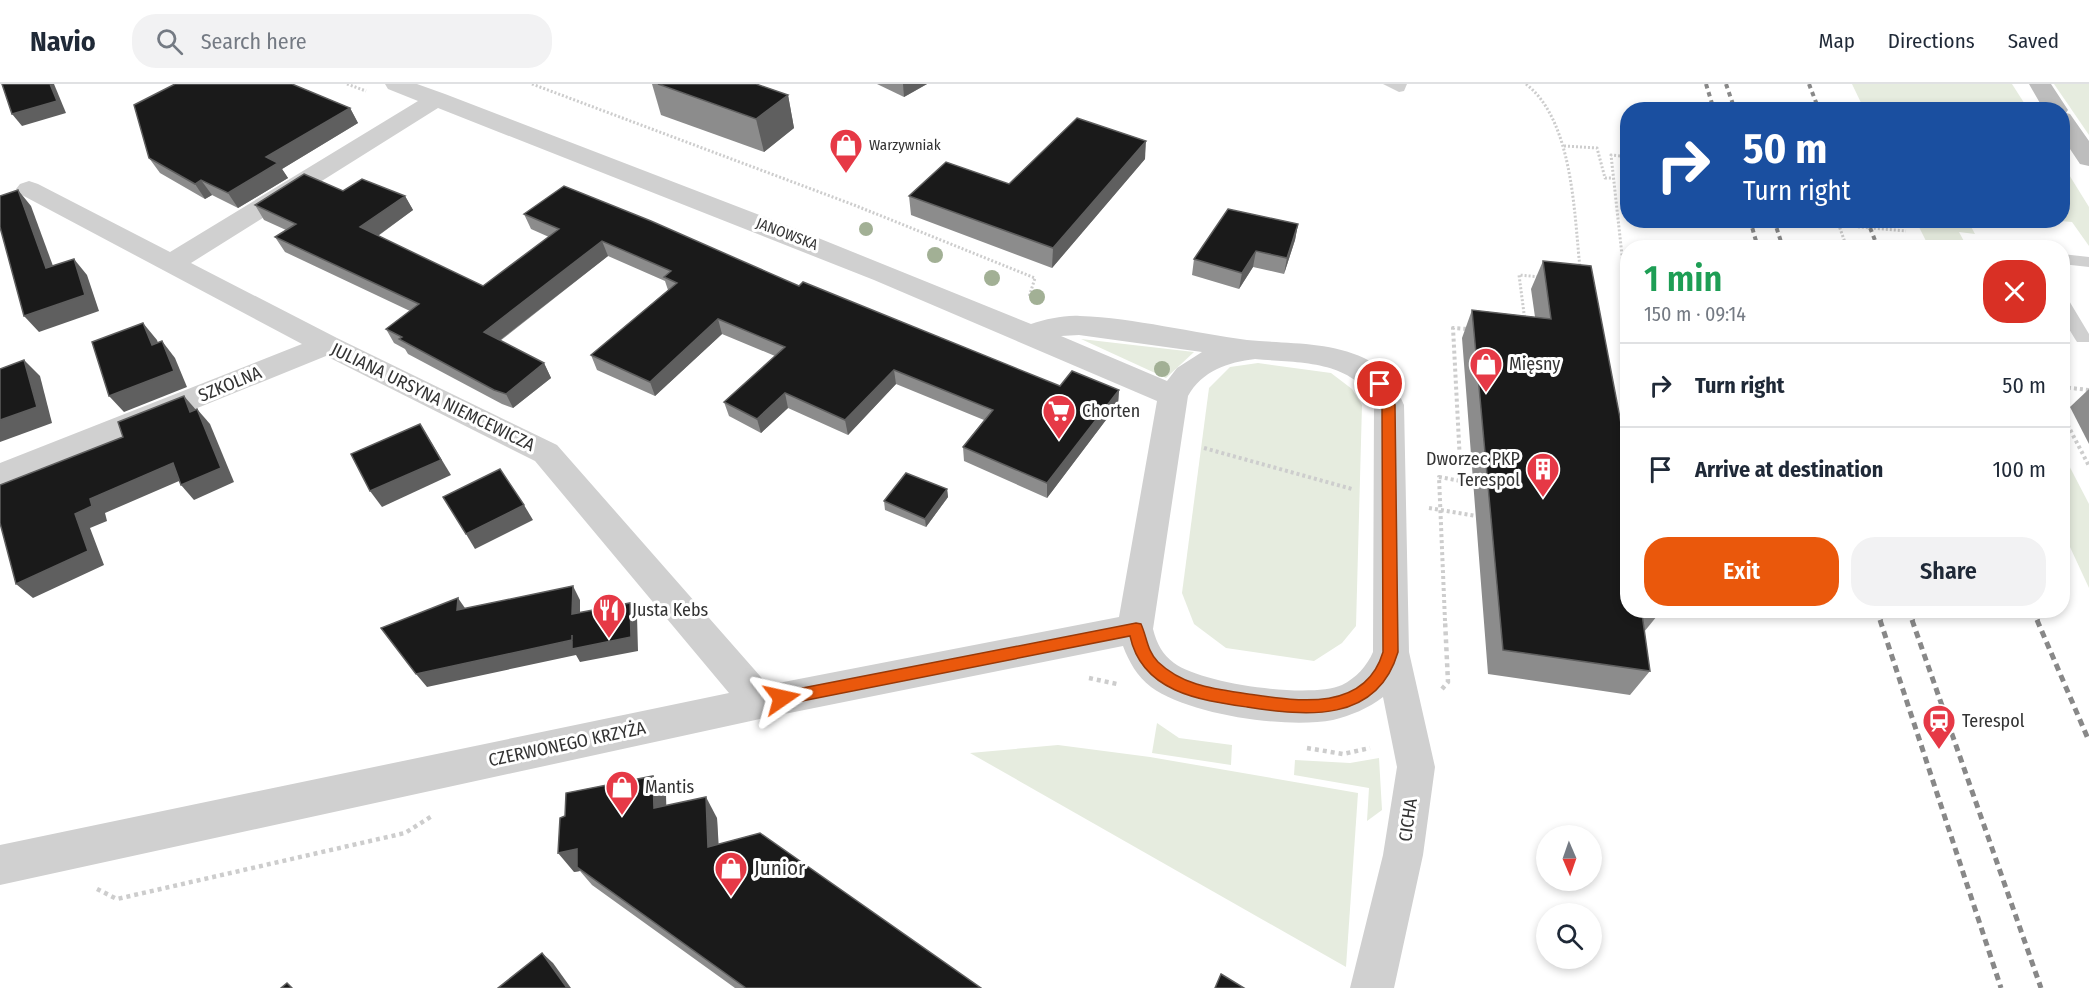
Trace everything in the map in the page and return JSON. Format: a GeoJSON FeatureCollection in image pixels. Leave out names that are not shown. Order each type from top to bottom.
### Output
{"type":"FeatureCollection","features":[{"type":"Feature","properties":{"kind":"main road"},"geometry":{"type":"LineString","coordinates":[[2040,84],[2051,102]]}},
{"type":"Feature","properties":{"kind":"main road"},"geometry":{"type":"LineString","coordinates":[[2070,131],[2089,159]]}},
{"type":"Feature","properties":{"kind":"street","name":"JANOWSKA"},"geometry":{"type":"LineString","coordinates":[[396,84],[809,243],[1032,333],[1173,396]]}},
{"type":"Feature","properties":{"kind":"street"},"geometry":{"type":"LineString","coordinates":[[171,263],[436,99]]}},
{"type":"Feature","properties":{"kind":"street","name":"JULIANA URSYNA NIEMCEWICZA"},"geometry":{"type":"LineString","coordinates":[[29,189],[327,345],[546,453],[760,703]]}},
{"type":"Feature","properties":{"kind":"street"},"geometry":{"type":"LineString","coordinates":[[1032,333],[1050,328],[1079,325],[1344,361],[1371,375],[1386,395],[1389,405],[1390,652],[1386,669],[1375,682],[1360,694],[1340,703],[1317,707],[1293,707],[1207,695],[1173,682],[1151,665],[1140,647],[1136,629],[1173,396],[1179,383],[1203,362],[1228,352],[1255,349]]}},
{"type":"Feature","properties":{"kind":"street","name":"SZKOLNA"},"geometry":{"type":"LineString","coordinates":[[0,476],[327,345]]}},
{"type":"Feature","properties":{"kind":"street","name":"CZERWONEGO KRZYŻA"},"geometry":{"type":"LineString","coordinates":[[0,865],[760,703],[1136,629]]}},
{"type":"Feature","properties":{"kind":"street","name":"CICHA"},"geometry":{"type":"LineString","coordinates":[[1372,988],[1403,855],[1416,766],[1390,652]]}},
{"type":"Feature","properties":{"kind":"lane"},"geometry":{"type":"LineString","coordinates":[[1390,84],[1400,88],[1400,84]]}},
{"type":"Feature","properties":{"kind":"lane"},"geometry":{"type":"LineString","coordinates":[[2070,260],[2089,262]]}},
{"type":"Feature","properties":{"kind":"lane"},"geometry":{"type":"LineString","coordinates":[[2070,316],[2083,338]]}},
{"type":"Feature","properties":{"kind":"path"},"geometry":{"type":"LineString","coordinates":[[532,84],[854,205],[1035,278],[1028,300]]}},
{"type":"Feature","properties":{"kind":"path"},"geometry":{"type":"LineString","coordinates":[[1526,84],[1540,95],[1564,146],[1581,271]]}},
{"type":"Feature","properties":{"kind":"path"},"geometry":{"type":"LineString","coordinates":[[1564,146],[1597,148],[1605,178],[1613,178]]}},
{"type":"Feature","properties":{"kind":"path"},"geometry":{"type":"LineString","coordinates":[[1620,156],[1611,155],[1620,240]]}},
{"type":"Feature","properties":{"kind":"path"},"geometry":{"type":"LineString","coordinates":[[1880,228],[1906,231]]}},
{"type":"Feature","properties":{"kind":"path"},"geometry":{"type":"LineString","coordinates":[[1525,326],[1519,275],[1551,278]]}},
{"type":"Feature","properties":{"kind":"path"},"geometry":{"type":"LineString","coordinates":[[1448,682],[1438,477],[1461,481],[1453,328],[1474,330]]}},
{"type":"Feature","properties":{"kind":"path"},"geometry":{"type":"LineString","coordinates":[[2070,388],[2089,390]]}},
{"type":"Feature","properties":{"kind":"path"},"geometry":{"type":"LineString","coordinates":[[2070,429],[2089,466]]}},
{"type":"Feature","properties":{"kind":"path"},"geometry":{"type":"LineString","coordinates":[[1082,677],[1125,686]]}},
{"type":"Feature","properties":{"kind":"path"},"geometry":{"type":"LineString","coordinates":[[1300,747],[1343,754],[1379,744]]}},
{"type":"Feature","properties":{"kind":"path"},"geometry":{"type":"LineString","coordinates":[[93,887],[117,899],[405,833],[439,811]]}},
{"type":"Feature","properties":{"kind":"shaded area"},"geometry":{"type":"Polygon","coordinates":[[[1852,84],[2012,84],[2024,102],[1861,102],[1852,84]]]}},
{"type":"Feature","properties":{"kind":"shaded area"},"geometry":{"type":"Polygon","coordinates":[[[2054,84],[2089,84],[2089,135],[2070,107],[2070,102],[2066,102],[2054,84]]]}},
{"type":"Feature","properties":{"kind":"shaded area"},"geometry":{"type":"Polygon","coordinates":[[[2070,176],[2089,207],[2089,246],[2070,222],[2070,176]]]}},
{"type":"Feature","properties":{"kind":"shaded area"},"geometry":{"type":"Polygon","coordinates":[[[1920,228],[1972,228],[1975,234],[1959,232],[1963,240],[1926,240],[1920,228]]]}},
{"type":"Feature","properties":{"kind":"shaded area"},"geometry":{"type":"Polygon","coordinates":[[[1081,339],[1194,352],[1166,378],[1081,339]]]}},
{"type":"Feature","properties":{"kind":"shaded area"},"geometry":{"type":"Polygon","coordinates":[[[1258,363],[1331,373],[1352,389],[1362,405],[1356,626],[1342,643],[1314,661],[1226,648],[1194,624],[1182,593],[1209,388],[1230,367],[1258,363]]]}},
{"type":"Feature","properties":{"kind":"shaded area"},"geometry":{"type":"Polygon","coordinates":[[[2070,467],[2089,504],[2089,588],[2070,547],[2070,467]]]}},
{"type":"Feature","properties":{"kind":"shaded area"},"geometry":{"type":"Polygon","coordinates":[[[1157,723],[1179,738],[1232,745],[1231,765],[1152,753],[1157,723]]]}},
{"type":"Feature","properties":{"kind":"shaded area"},"geometry":{"type":"Polygon","coordinates":[[[1058,745],[1150,757],[1358,793],[1346,967],[970,753],[1058,745]]]}},
{"type":"Feature","properties":{"kind":"shaded area"},"geometry":{"type":"Polygon","coordinates":[[[1379,758],[1382,810],[1367,821],[1369,788],[1294,775],[1295,760],[1350,763],[1379,758]]]}},
{"type":"Feature","properties":{"kind":"building"},"geometry":{"type":"Polygon","coordinates":[[[2,84],[50,84],[57,101],[12,114],[2,84]]]}},
{"type":"Feature","properties":{"kind":"building"},"geometry":{"type":"Polygon","coordinates":[[[175,84],[292,84],[350,108],[266,157],[278,163],[228,193],[201,180],[195,184],[149,158],[134,105],[175,84]]]}},
{"type":"Feature","properties":{"kind":"building"},"geometry":{"type":"Polygon","coordinates":[[[658,84],[756,84],[788,95],[756,119],[658,84]]]}},
{"type":"Feature","properties":{"kind":"building"},"geometry":{"type":"Polygon","coordinates":[[[1077,118],[1146,141],[1053,248],[909,196],[946,162],[1009,184],[1077,118]]]}},
{"type":"Feature","properties":{"kind":"building"},"geometry":{"type":"Polygon","coordinates":[[[304,174],[343,191],[362,179],[405,196],[360,227],[483,286],[559,229],[524,214],[564,186],[651,221],[799,286],[803,282],[1060,386],[1072,371],[1119,390],[1047,483],[963,447],[993,410],[894,370],[845,420],[785,393],[757,419],[724,402],[785,347],[718,319],[650,382],[591,355],[677,283],[664,277],[671,271],[602,241],[484,332],[544,363],[506,394],[494,390],[399,339],[402,337],[386,329],[419,304],[275,237],[296,224],[255,205],[304,174]]]}},
{"type":"Feature","properties":{"kind":"building"},"geometry":{"type":"Polygon","coordinates":[[[18,190],[46,268],[74,259],[85,295],[24,316],[0,227],[0,196],[18,190]]]}},
{"type":"Feature","properties":{"kind":"building"},"geometry":{"type":"Polygon","coordinates":[[[1228,209],[1298,224],[1287,258],[1256,251],[1242,273],[1194,259],[1228,209]]]}},
{"type":"Feature","properties":{"kind":"building","name":"Dworzec PKP Terespol"},"geometry":{"type":"Polygon","coordinates":[[[1543,261],[1591,266],[1620,418],[1620,618],[1643,618],[1650,671],[1503,650],[1472,310],[1551,319],[1543,261]]]}},
{"type":"Feature","properties":{"kind":"building"},"geometry":{"type":"Polygon","coordinates":[[[143,323],[152,345],[162,341],[174,371],[109,396],[92,342],[143,323]]]}},
{"type":"Feature","properties":{"kind":"building"},"geometry":{"type":"Polygon","coordinates":[[[24,360],[37,407],[0,420],[0,369],[24,360]]]}},
{"type":"Feature","properties":{"kind":"building"},"geometry":{"type":"Polygon","coordinates":[[[184,396],[190,412],[197,409],[221,468],[181,485],[173,463],[90,499],[92,506],[75,514],[88,551],[16,584],[0,523],[0,485],[123,437],[118,422],[184,396]]]}},
{"type":"Feature","properties":{"kind":"building"},"geometry":{"type":"Polygon","coordinates":[[[420,424],[441,460],[370,491],[351,454],[420,424]]]}},
{"type":"Feature","properties":{"kind":"building"},"geometry":{"type":"Polygon","coordinates":[[[500,469],[524,505],[466,534],[443,497],[500,469]]]}},
{"type":"Feature","properties":{"kind":"building"},"geometry":{"type":"Polygon","coordinates":[[[906,473],[947,489],[925,519],[884,501],[906,473]]]}},
{"type":"Feature","properties":{"kind":"building"},"geometry":{"type":"Polygon","coordinates":[[[573,586],[572,614],[630,603],[631,637],[572,649],[572,640],[416,674],[381,628],[458,598],[457,610],[573,586]]]}},
{"type":"Feature","properties":{"kind":"building"},"geometry":{"type":"Polygon","coordinates":[[[653,776],[654,808],[706,797],[708,847],[760,833],[981,988],[746,988],[577,867],[577,849],[558,853],[560,818],[565,816],[566,793],[653,776]]]}},
{"type":"Feature","properties":{"kind":"building"},"geometry":{"type":"Polygon","coordinates":[[[542,953],[567,988],[498,988],[542,953]]]}},
{"type":"Feature","properties":{"kind":"building"},"geometry":{"type":"Polygon","coordinates":[[[1221,974],[1244,988],[1215,988],[1221,974]]]}},
{"type":"Feature","properties":{"kind":"building"},"geometry":{"type":"Polygon","coordinates":[[[287,983],[292,988],[281,988],[287,983]]]}},
{"type":"Feature","properties":{"kind":"railway"},"geometry":{"type":"LineString","coordinates":[[1706,84],[1712,102]]}},
{"type":"Feature","properties":{"kind":"railway"},"geometry":{"type":"LineString","coordinates":[[1726,84],[1732,102]]}},
{"type":"Feature","properties":{"kind":"railway"},"geometry":{"type":"LineString","coordinates":[[1809,84],[1816,102]]}},
{"type":"Feature","properties":{"kind":"railway"},"geometry":{"type":"LineString","coordinates":[[1752,228],[1756,240]]}},
{"type":"Feature","properties":{"kind":"railway"},"geometry":{"type":"LineString","coordinates":[[1777,228],[1780,240]]}},
{"type":"Feature","properties":{"kind":"railway"},"geometry":{"type":"LineString","coordinates":[[1870,228],[1875,240]]}},
{"type":"Feature","properties":{"kind":"railway"},"geometry":{"type":"LineString","coordinates":[[1880,620],[2001,988]]}},
{"type":"Feature","properties":{"kind":"railway"},"geometry":{"type":"LineString","coordinates":[[1912,620],[2041,988]]}},
{"type":"Feature","properties":{"kind":"railway"},"geometry":{"type":"LineString","coordinates":[[2037,620],[2089,741]]}},
{"type":"Feature","properties":{"kind":"place","name":"Warzywniak"},"geometry":{"type":"Point","coordinates":[846,174]}},
{"type":"Feature","properties":{"kind":"place","name":"Mięsny"},"geometry":{"type":"Point","coordinates":[1486,393]}},
{"type":"Feature","properties":{"kind":"place","name":"Chorten"},"geometry":{"type":"Point","coordinates":[1059,440]}},
{"type":"Feature","properties":{"kind":"place","name":"Dworzec PKP Terespol"},"geometry":{"type":"Point","coordinates":[1543,498]}},
{"type":"Feature","properties":{"kind":"place","name":"Justa Kebs"},"geometry":{"type":"Point","coordinates":[609,639]}},
{"type":"Feature","properties":{"kind":"place","name":"Terespol"},"geometry":{"type":"Point","coordinates":[1939,750]}},
{"type":"Feature","properties":{"kind":"place","name":"Mantis"},"geometry":{"type":"Point","coordinates":[622,816]}},
{"type":"Feature","properties":{"kind":"place","name":"Junior"},"geometry":{"type":"Point","coordinates":[731,897]}},
{"type":"Feature","properties":{"kind":"route"},"geometry":{"type":"LineString","coordinates":[[782,698],[1136,629],[1140,647],[1151,665],[1173,682],[1198,693],[1224,699],[1293,707],[1317,707],[1340,703],[1360,694],[1386,669],[1390,652],[1389,405],[1380,384]]}}]}
